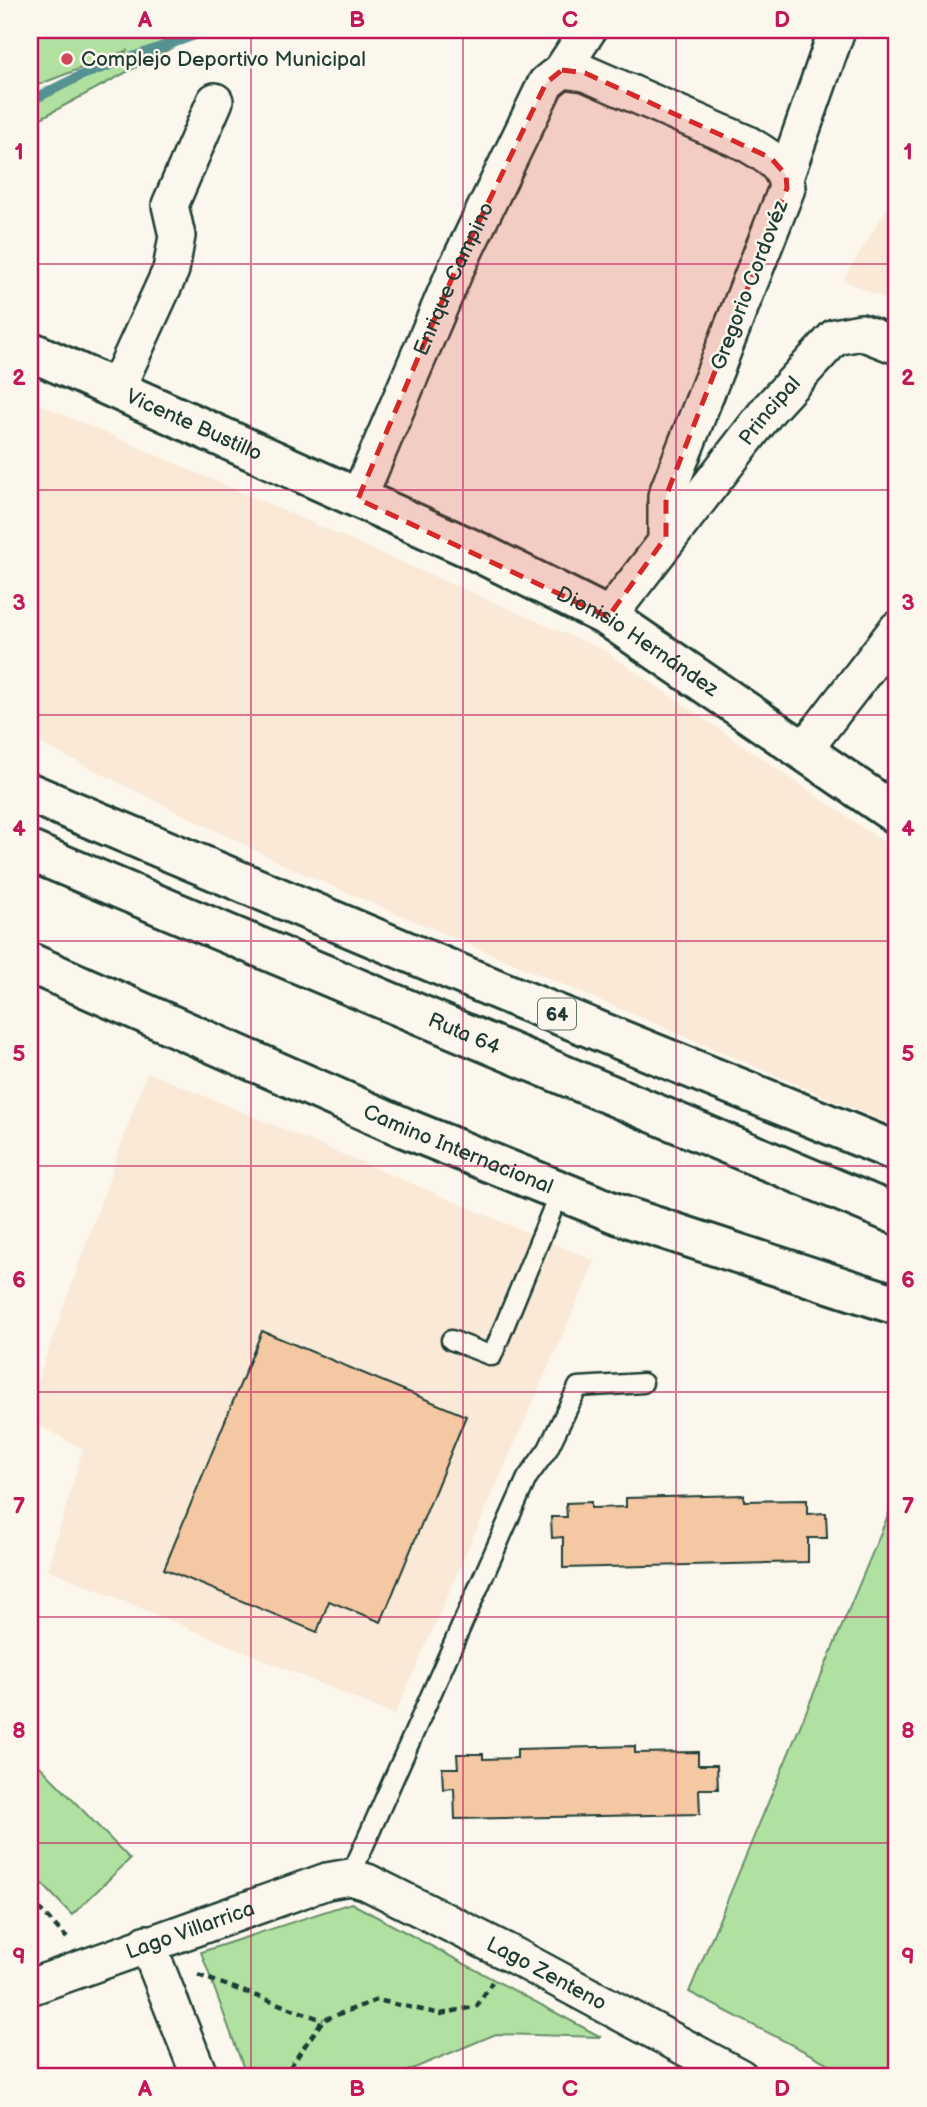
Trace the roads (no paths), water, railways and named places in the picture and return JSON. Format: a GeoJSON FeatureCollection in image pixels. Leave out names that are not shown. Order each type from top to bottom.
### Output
{"type":"FeatureCollection","features":[{"type":"Feature","properties":{"kind":"main road","name":"Vicente Bustillo"},"geometry":{"type":"LineString","coordinates":[[30,351],[358,499]]}},
{"type":"Feature","properties":{"kind":"main road","name":"Dionisio Hernández"},"geometry":{"type":"LineString","coordinates":[[358,499],[475,551],[608,617],[897,815]]}},
{"type":"Feature","properties":{"kind":"main road","name":"64"},"geometry":{"type":"LineString","coordinates":[[30,793],[515,997],[897,1152]]}},
{"type":"Feature","properties":{"kind":"main road","name":"Ruta 64"},"geometry":{"type":"LineString","coordinates":[[30,851],[897,1214]]}},
{"type":"Feature","properties":{"kind":"main road","name":"Camino Internacional"},"geometry":{"type":"LineString","coordinates":[[30,963],[405,1128],[620,1215],[897,1305]]}},
{"type":"Feature","properties":{"kind":"street","name":"Enrique Campino"},"geometry":{"type":"LineString","coordinates":[[358,499],[455,271],[546,83],[562,69],[588,30]]}},
{"type":"Feature","properties":{"kind":"street"},"geometry":{"type":"LineString","coordinates":[[786,175],[837,30]]}},
{"type":"Feature","properties":{"kind":"street","name":"Gregorio Cordovéz"},"geometry":{"type":"LineString","coordinates":[[562,69],[585,73],[746,143],[771,158],[786,175],[787,188],[666,496],[666,537]]}},
{"type":"Feature","properties":{"kind":"street"},"geometry":{"type":"LineString","coordinates":[[116,390],[171,270],[177,236],[170,205],[215,101]]}},
{"type":"Feature","properties":{"kind":"street","name":"Principal"},"geometry":{"type":"LineString","coordinates":[[666,537],[778,398],[835,337],[861,332],[897,345]]}},
{"type":"Feature","properties":{"kind":"street"},"geometry":{"type":"LineString","coordinates":[[608,617],[666,537]]}},
{"type":"Feature","properties":{"kind":"street"},"geometry":{"type":"LineString","coordinates":[[804,750],[897,629]]}},
{"type":"Feature","properties":{"kind":"street","name":"Lago Villarrica"},"geometry":{"type":"LineString","coordinates":[[30,1987],[91,1964],[150,1951],[327,1881],[350,1877]]}},
{"type":"Feature","properties":{"kind":"street","name":"Lago Zenteno"},"geometry":{"type":"LineString","coordinates":[[350,1877],[368,1882],[511,1954],[740,2077]]}},
{"type":"Feature","properties":{"kind":"street"},"geometry":{"type":"LineString","coordinates":[[150,1951],[200,2077]]}},
{"type":"Feature","properties":{"kind":"lane"},"geometry":{"type":"LineString","coordinates":[[451,1340],[492,1356],[560,1191]]}},
{"type":"Feature","properties":{"kind":"lane"},"geometry":{"type":"LineString","coordinates":[[350,1877],[527,1478],[548,1449],[578,1387],[643,1383]]}},
{"type":"Feature","properties":{"kind":"waterway"},"geometry":{"type":"LineString","coordinates":[[30,101],[82,75],[209,30]]}},
{"type":"Feature","properties":{"kind":"place","name":"Complejo Deportivo Municipal"},"geometry":{"type":"Point","coordinates":[67,59]}}]}
